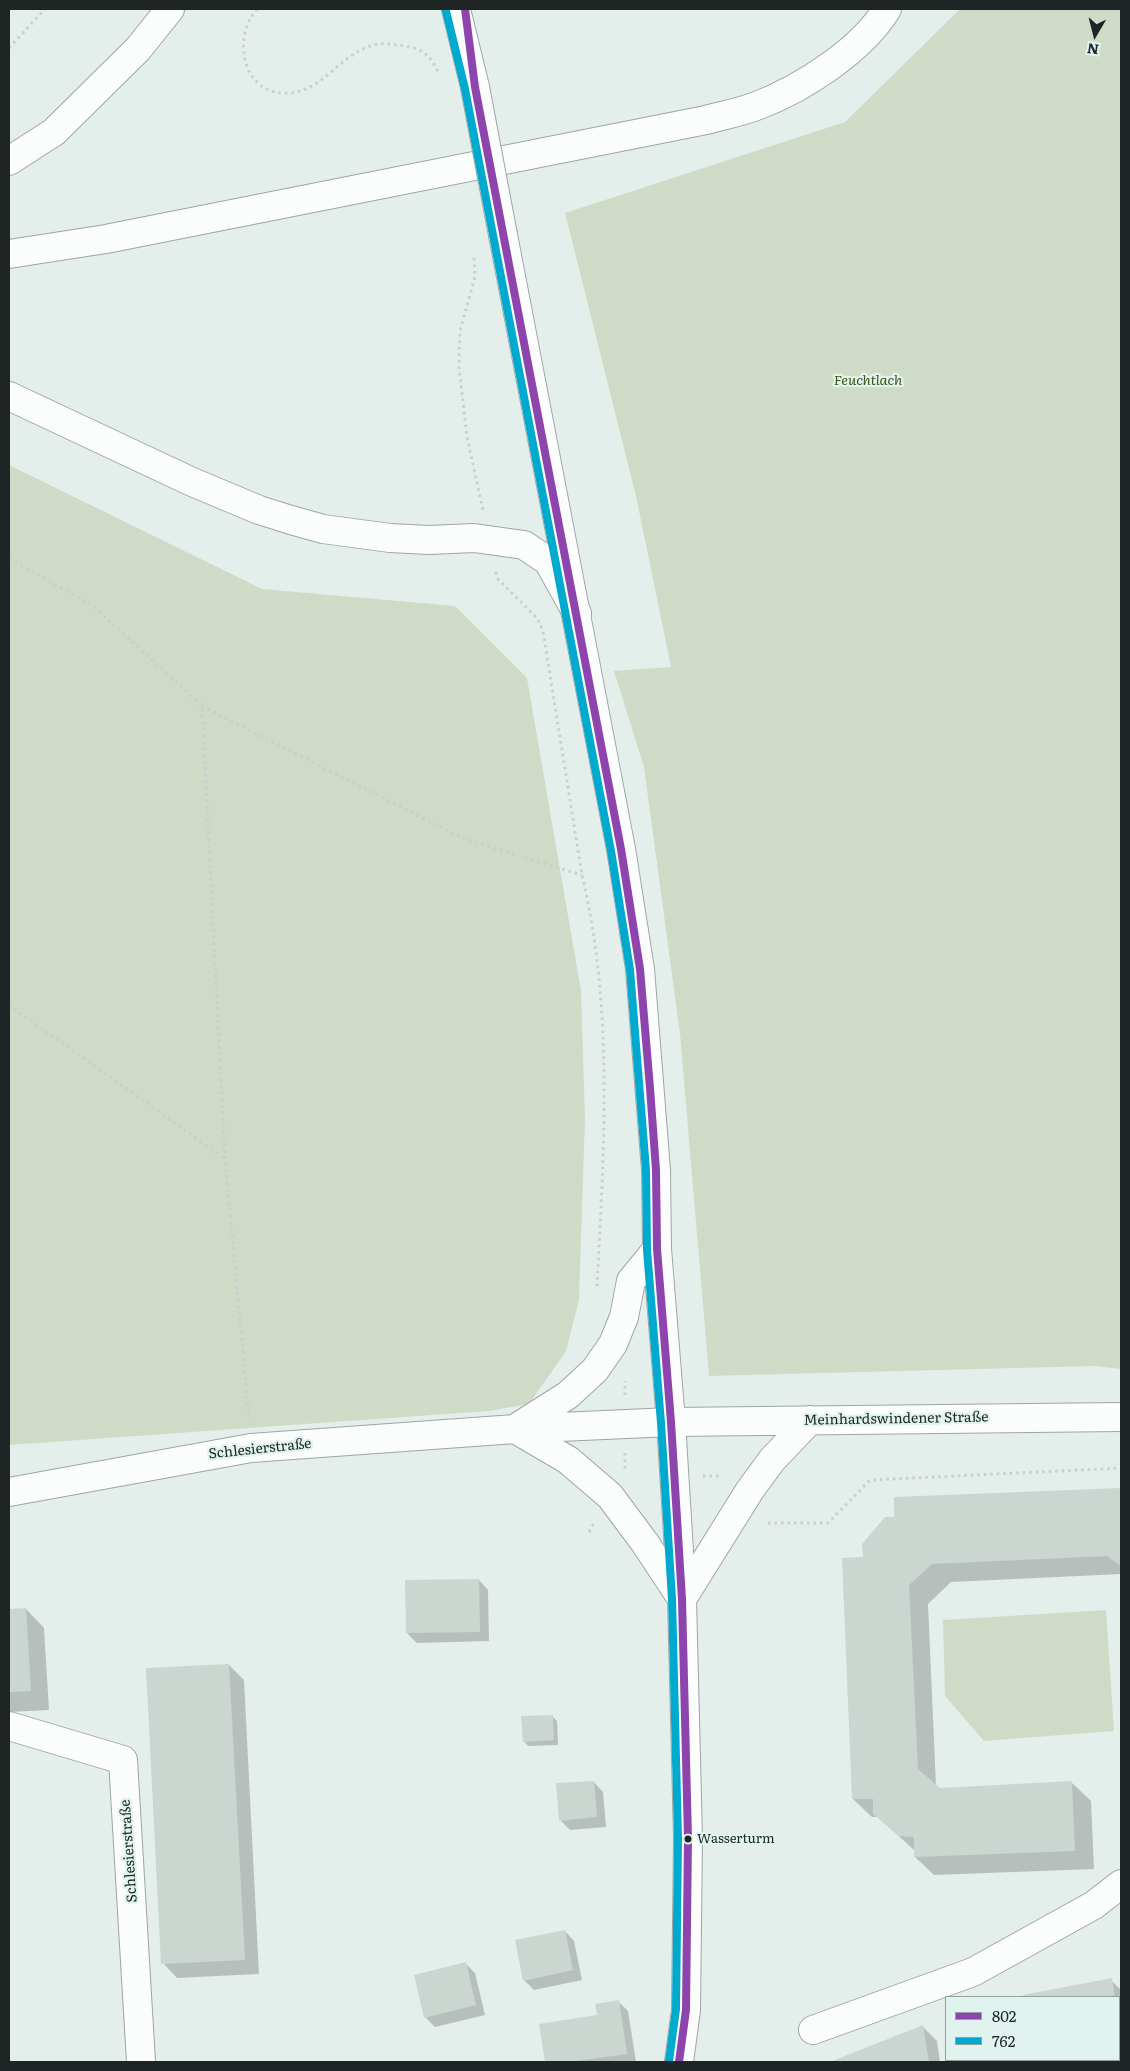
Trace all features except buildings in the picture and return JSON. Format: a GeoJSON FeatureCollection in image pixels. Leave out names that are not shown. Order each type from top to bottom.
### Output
{"type":"FeatureCollection","features":[{"type":"Feature","properties":{"kind":"main road"},"geometry":{"type":"LineString","coordinates":[[9,161],[54,132],[138,49],[170,9]]}},
{"type":"Feature","properties":{"kind":"main road"},"geometry":{"type":"LineString","coordinates":[[456,9],[474,87],[576,613],[621,849],[640,969],[656,1170],[657,1249],[671,1422],[682,1599],[688,1838],[686,2010],[679,2062]]}},
{"type":"Feature","properties":{"kind":"main road"},"geometry":{"type":"LineString","coordinates":[[465,9],[474,87]]}},
{"type":"Feature","properties":{"kind":"main road"},"geometry":{"type":"LineString","coordinates":[[9,254],[106,240],[706,120],[759,105],[828,68],[850,50],[887,9]]}},
{"type":"Feature","properties":{"kind":"main road"},"geometry":{"type":"LineString","coordinates":[[9,396],[190,481],[259,510],[291,520],[323,529],[390,538],[429,540],[474,538],[524,545],[548,561],[576,613]]}},
{"type":"Feature","properties":{"kind":"main road","name":"Schlesierstraße"},"geometry":{"type":"LineString","coordinates":[[515,1428],[568,1395],[595,1370],[612,1344],[624,1316],[630,1281],[657,1249]]}},
{"type":"Feature","properties":{"kind":"main road","name":"Meinhardswindener Straße"},"geometry":{"type":"LineString","coordinates":[[671,1422],[1121,1417]]}},
{"type":"Feature","properties":{"kind":"main road"},"geometry":{"type":"LineString","coordinates":[[682,1599],[750,1490],[772,1460],[810,1420]]}},
{"type":"Feature","properties":{"kind":"main road","name":"Schlesierstraße"},"geometry":{"type":"LineString","coordinates":[[9,1492],[251,1448],[515,1428],[671,1422]]}},
{"type":"Feature","properties":{"kind":"main road"},"geometry":{"type":"LineString","coordinates":[[515,1428],[568,1460],[610,1496],[645,1543],[682,1599]]}},
{"type":"Feature","properties":{"kind":"main road","name":"Schlesierstraße"},"geometry":{"type":"LineString","coordinates":[[9,1726],[123,1760],[141,2062]]}},
{"type":"Feature","properties":{"kind":"main road"},"geometry":{"type":"LineString","coordinates":[[813,2030],[973,1972],[1094,1905],[1121,1884]]}},
{"type":"Feature","properties":{"kind":"path"},"geometry":{"type":"LineString","coordinates":[[9,48],[44,9]]}},
{"type":"Feature","properties":{"kind":"path"},"geometry":{"type":"LineString","coordinates":[[257,9],[247,27],[242,44],[244,61],[254,81],[269,90],[287,94],[305,90],[324,78],[347,59],[370,46],[387,44],[424,51],[430,56],[440,76]]}},
{"type":"Feature","properties":{"kind":"path"},"geometry":{"type":"LineString","coordinates":[[474,249],[475,277],[460,331],[459,366],[467,437],[497,578],[537,618],[543,631],[582,875],[589,903],[602,1012],[605,1115],[603,1175]]}},
{"type":"Feature","properties":{"kind":"path"},"geometry":{"type":"LineString","coordinates":[[9,559],[92,605],[202,706],[464,839],[582,875]]}},
{"type":"Feature","properties":{"kind":"path"},"geometry":{"type":"LineString","coordinates":[[202,706],[225,1159],[251,1448]]}},
{"type":"Feature","properties":{"kind":"path"},"geometry":{"type":"LineString","coordinates":[[9,1005],[225,1159]]}},
{"type":"Feature","properties":{"kind":"path"},"geometry":{"type":"LineString","coordinates":[[768,1523],[828,1523],[870,1480],[1121,1468]]}},
{"type":"Feature","properties":{"kind":"green space","name":"Feuchtlach"},"geometry":{"type":"Polygon","coordinates":[[[960,9],[1121,9],[1121,1369],[1094,1366],[709,1376],[680,1034],[644,767],[614,671],[671,667],[636,496],[565,213],[845,122],[960,9]]]}},
{"type":"Feature","properties":{"kind":"green space"},"geometry":{"type":"Polygon","coordinates":[[[9,465],[262,589],[455,606],[527,678],[581,991],[585,1118],[579,1300],[566,1351],[529,1404],[489,1411],[9,1445],[9,465]]]}},
{"type":"Feature","properties":{"kind":"green space"},"geometry":{"type":"Polygon","coordinates":[[[1106,1610],[1114,1731],[984,1741],[945,1696],[943,1620],[1106,1610]]]}},
{"type":"Feature","properties":{"kind":"transit line","name":"802"},"geometry":{"type":"LineString","coordinates":[[465,9],[475,87],[621,849],[640,969],[656,1170],[657,1249],[671,1422],[682,1599],[688,1838],[686,2010],[679,2062]]}},
{"type":"Feature","properties":{"kind":"transit line","name":"762"},"geometry":{"type":"LineString","coordinates":[[446,11],[465,89],[611,851],[630,970],[646,1170],[647,1250],[661,1423],[672,1599],[678,1838],[676,2009],[669,2061]]}},
{"type":"Feature","properties":{"kind":"place","name":"Wasserturm"},"geometry":{"type":"Point","coordinates":[688,1839]}}]}
